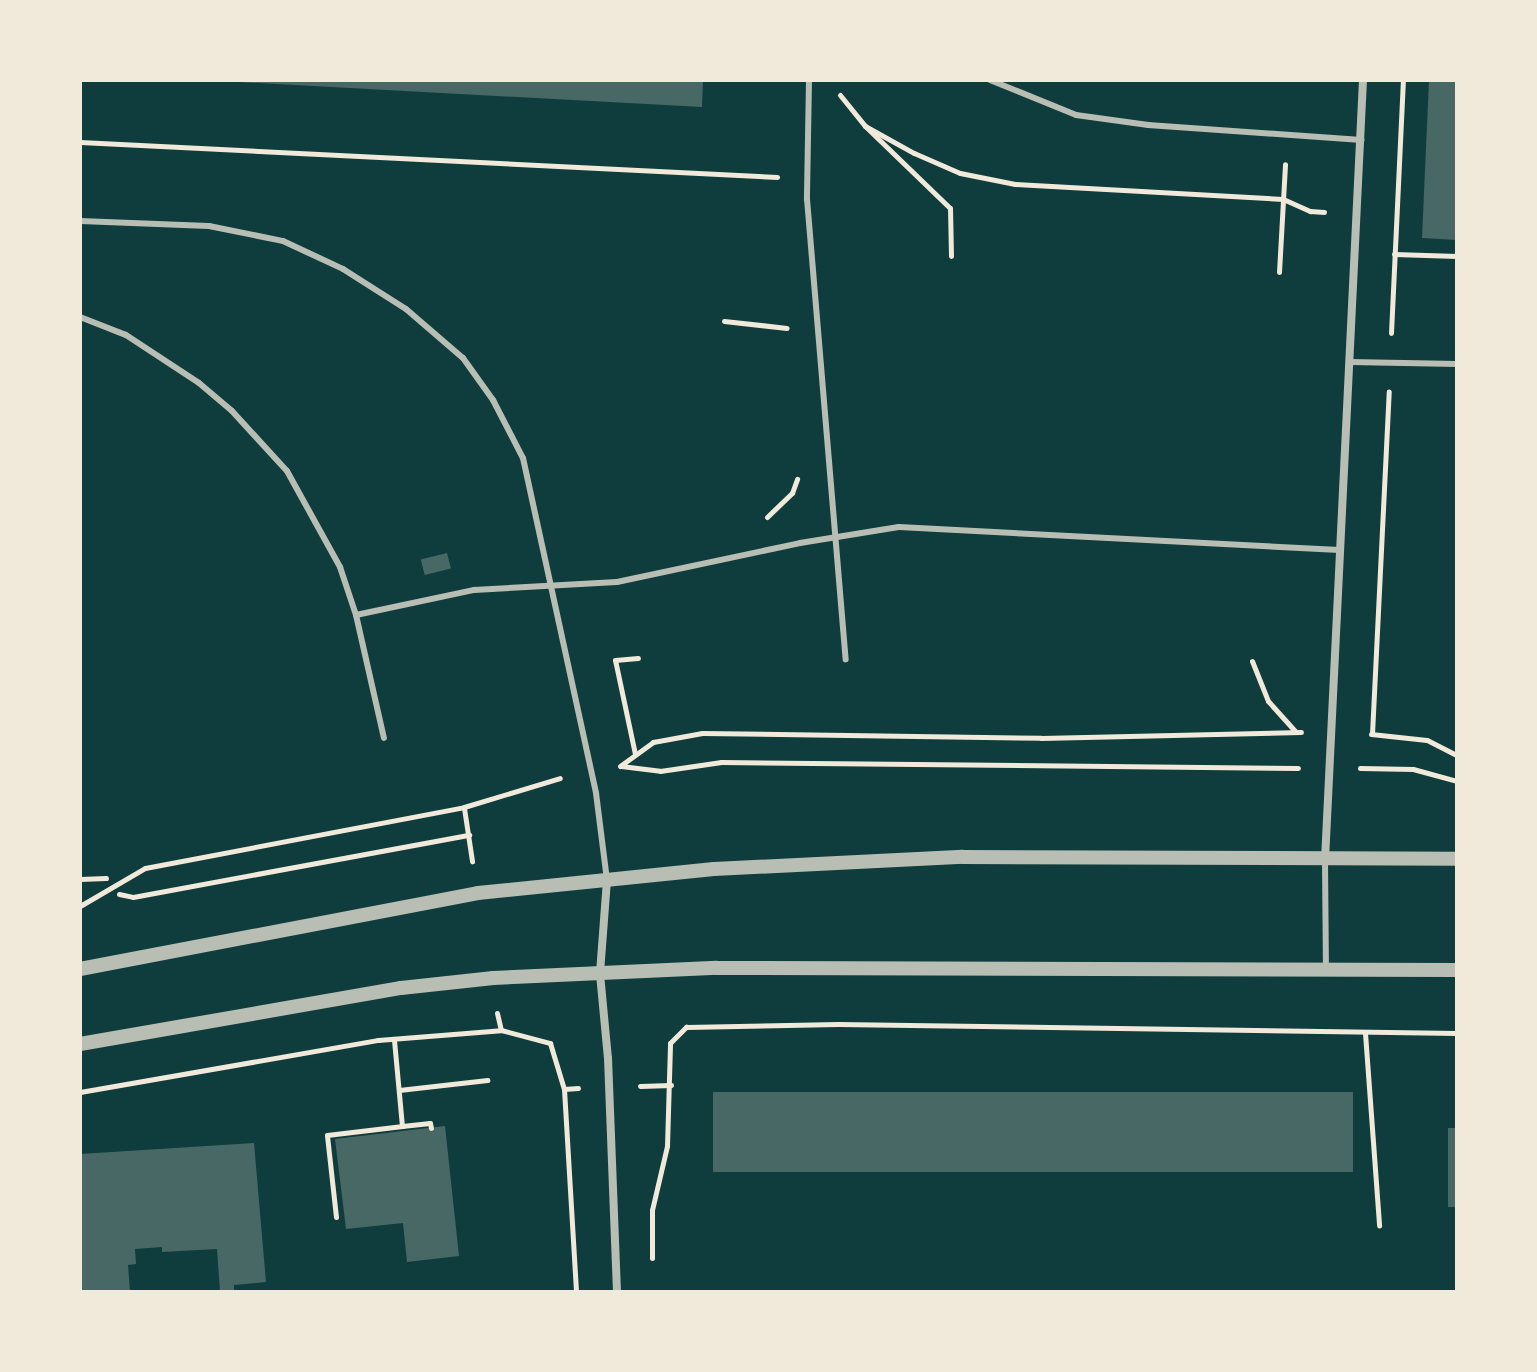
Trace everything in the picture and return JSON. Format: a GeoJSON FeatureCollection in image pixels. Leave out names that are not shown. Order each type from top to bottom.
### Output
{"type":"FeatureCollection","features":[{"type":"Feature","properties":{"kind":"street"},"geometry":{"type":"LineString","coordinates":[[1325,861],[1363,80]]}},
{"type":"Feature","properties":{"kind":"street"},"geometry":{"type":"LineString","coordinates":[[80,969],[478,893],[714,869],[963,857],[1325,861],[1457,859]]}},
{"type":"Feature","properties":{"kind":"street"},"geometry":{"type":"LineString","coordinates":[[607,880],[600,974],[608,1058],[617,1292]]}},
{"type":"Feature","properties":{"kind":"street"},"geometry":{"type":"LineString","coordinates":[[80,1044],[401,988],[493,978],[717,968],[1457,970]]}},
{"type":"Feature","properties":{"kind":"lane"},"geometry":{"type":"LineString","coordinates":[[990,80],[1076,115],[1148,125],[1361,140]]}},
{"type":"Feature","properties":{"kind":"lane"},"geometry":{"type":"LineString","coordinates":[[1006,80],[1009,90]]}},
{"type":"Feature","properties":{"kind":"lane"},"geometry":{"type":"LineString","coordinates":[[809,81],[807,199],[833,537],[846,659]]}},
{"type":"Feature","properties":{"kind":"lane"},"geometry":{"type":"LineString","coordinates":[[80,221],[209,226],[283,241],[343,269],[406,309],[463,358],[493,400],[523,458],[596,793],[607,880]]}},
{"type":"Feature","properties":{"kind":"lane"},"geometry":{"type":"LineString","coordinates":[[80,317],[126,335],[199,383],[232,411],[287,471],[329,543],[356,615],[384,738]]}},
{"type":"Feature","properties":{"kind":"lane"},"geometry":{"type":"LineString","coordinates":[[1350,362],[1457,364]]}},
{"type":"Feature","properties":{"kind":"lane"},"geometry":{"type":"LineString","coordinates":[[356,615],[474,590],[617,582],[833,537],[899,527],[1268,549],[1339,550]]}},
{"type":"Feature","properties":{"kind":"lane"},"geometry":{"type":"LineString","coordinates":[[1325,861],[1326,969]]}},
{"type":"Feature","properties":{"kind":"path"},"geometry":{"type":"LineString","coordinates":[[1372,734],[1403,80]]}},
{"type":"Feature","properties":{"kind":"path"},"geometry":{"type":"LineString","coordinates":[[809,81],[832,84],[865,126],[950,208],[951,256]]}},
{"type":"Feature","properties":{"kind":"path"},"geometry":{"type":"LineString","coordinates":[[865,126],[960,173],[1015,184],[1283,199],[1310,211],[1357,215]]}},
{"type":"Feature","properties":{"kind":"path"},"geometry":{"type":"LineString","coordinates":[[80,142],[778,177]]}},
{"type":"Feature","properties":{"kind":"path"},"geometry":{"type":"LineString","coordinates":[[779,163],[779,191]]}},
{"type":"Feature","properties":{"kind":"path"},"geometry":{"type":"LineString","coordinates":[[1279,272],[1283,199]]}},
{"type":"Feature","properties":{"kind":"path"},"geometry":{"type":"LineString","coordinates":[[1394,254],[1457,256]]}},
{"type":"Feature","properties":{"kind":"path"},"geometry":{"type":"LineString","coordinates":[[787,314],[791,343]]}},
{"type":"Feature","properties":{"kind":"path"},"geometry":{"type":"LineString","coordinates":[[724,321],[789,328]]}},
{"type":"Feature","properties":{"kind":"path"},"geometry":{"type":"LineString","coordinates":[[755,521],[767,517],[792,493],[800,469]]}},
{"type":"Feature","properties":{"kind":"path"},"geometry":{"type":"LineString","coordinates":[[635,754],[615,660],[638,658]]}},
{"type":"Feature","properties":{"kind":"path"},"geometry":{"type":"LineString","coordinates":[[1252,661],[1268,701],[1295,731]]}},
{"type":"Feature","properties":{"kind":"path"},"geometry":{"type":"LineString","coordinates":[[1299,768],[721,762],[660,771],[619,766],[653,742],[702,733],[1041,738],[1304,732]]}},
{"type":"Feature","properties":{"kind":"path"},"geometry":{"type":"LineString","coordinates":[[1362,732],[1427,740],[1457,755]]}},
{"type":"Feature","properties":{"kind":"path"},"geometry":{"type":"LineString","coordinates":[[1365,768],[1413,769],[1457,781]]}},
{"type":"Feature","properties":{"kind":"path"},"geometry":{"type":"LineString","coordinates":[[80,906],[145,868],[464,807],[560,778]]}},
{"type":"Feature","properties":{"kind":"path"},"geometry":{"type":"LineString","coordinates":[[464,807],[470,849]]}},
{"type":"Feature","properties":{"kind":"path"},"geometry":{"type":"LineString","coordinates":[[119,894],[133,897],[469,835]]}},
{"type":"Feature","properties":{"kind":"path"},"geometry":{"type":"LineString","coordinates":[[80,879],[106,878]]}},
{"type":"Feature","properties":{"kind":"path"},"geometry":{"type":"LineString","coordinates":[[496,1002],[501,1030]]}},
{"type":"Feature","properties":{"kind":"path"},"geometry":{"type":"LineString","coordinates":[[652,1269],[652,1210],[667,1146],[670,1043],[686,1027],[838,1024],[1457,1033]]}},
{"type":"Feature","properties":{"kind":"path"},"geometry":{"type":"LineString","coordinates":[[80,1092],[394,1040],[501,1030],[550,1043],[564,1089],[576,1292]]}},
{"type":"Feature","properties":{"kind":"path"},"geometry":{"type":"LineString","coordinates":[[1365,1033],[1379,1225]]}},
{"type":"Feature","properties":{"kind":"path"},"geometry":{"type":"LineString","coordinates":[[394,1040],[402,1126]]}},
{"type":"Feature","properties":{"kind":"path"},"geometry":{"type":"LineString","coordinates":[[399,1090],[487,1080]]}},
{"type":"Feature","properties":{"kind":"path"},"geometry":{"type":"LineString","coordinates":[[635,1086],[671,1085]]}},
{"type":"Feature","properties":{"kind":"path"},"geometry":{"type":"LineString","coordinates":[[564,1089],[585,1088]]}},
{"type":"Feature","properties":{"kind":"path"},"geometry":{"type":"LineString","coordinates":[[336,1217],[327,1135],[430,1123],[431,1128]]}},
{"type":"Feature","properties":{"kind":"building"},"geometry":{"type":"Polygon","coordinates":[[[202,80],[703,80],[702,107],[202,80]]]}},
{"type":"Feature","properties":{"kind":"building"},"geometry":{"type":"Polygon","coordinates":[[[1429,80],[1457,80],[1457,240],[1422,238],[1429,80]]]}},
{"type":"Feature","properties":{"kind":"building"},"geometry":{"type":"Polygon","coordinates":[[[447,553],[451,569],[425,575],[421,560],[447,553]]]}},
{"type":"Feature","properties":{"kind":"building"},"geometry":{"type":"Polygon","coordinates":[[[713,1092],[1353,1092],[1353,1172],[713,1172],[713,1092]]]}},
{"type":"Feature","properties":{"kind":"building"},"geometry":{"type":"Polygon","coordinates":[[[445,1126],[459,1256],[407,1262],[403,1223],[346,1229],[335,1139],[445,1126]]]}},
{"type":"Feature","properties":{"kind":"building"},"geometry":{"type":"Polygon","coordinates":[[[1448,1128],[1457,1128],[1457,1207],[1448,1207],[1448,1128]]]}},
{"type":"Feature","properties":{"kind":"building"},"geometry":{"type":"Polygon","coordinates":[[[254,1143],[266,1282],[234,1285],[234,1292],[220,1292],[217,1249],[162,1252],[162,1247],[135,1249],[136,1264],[128,1265],[130,1292],[80,1292],[80,1154],[254,1143]]]}}]}
